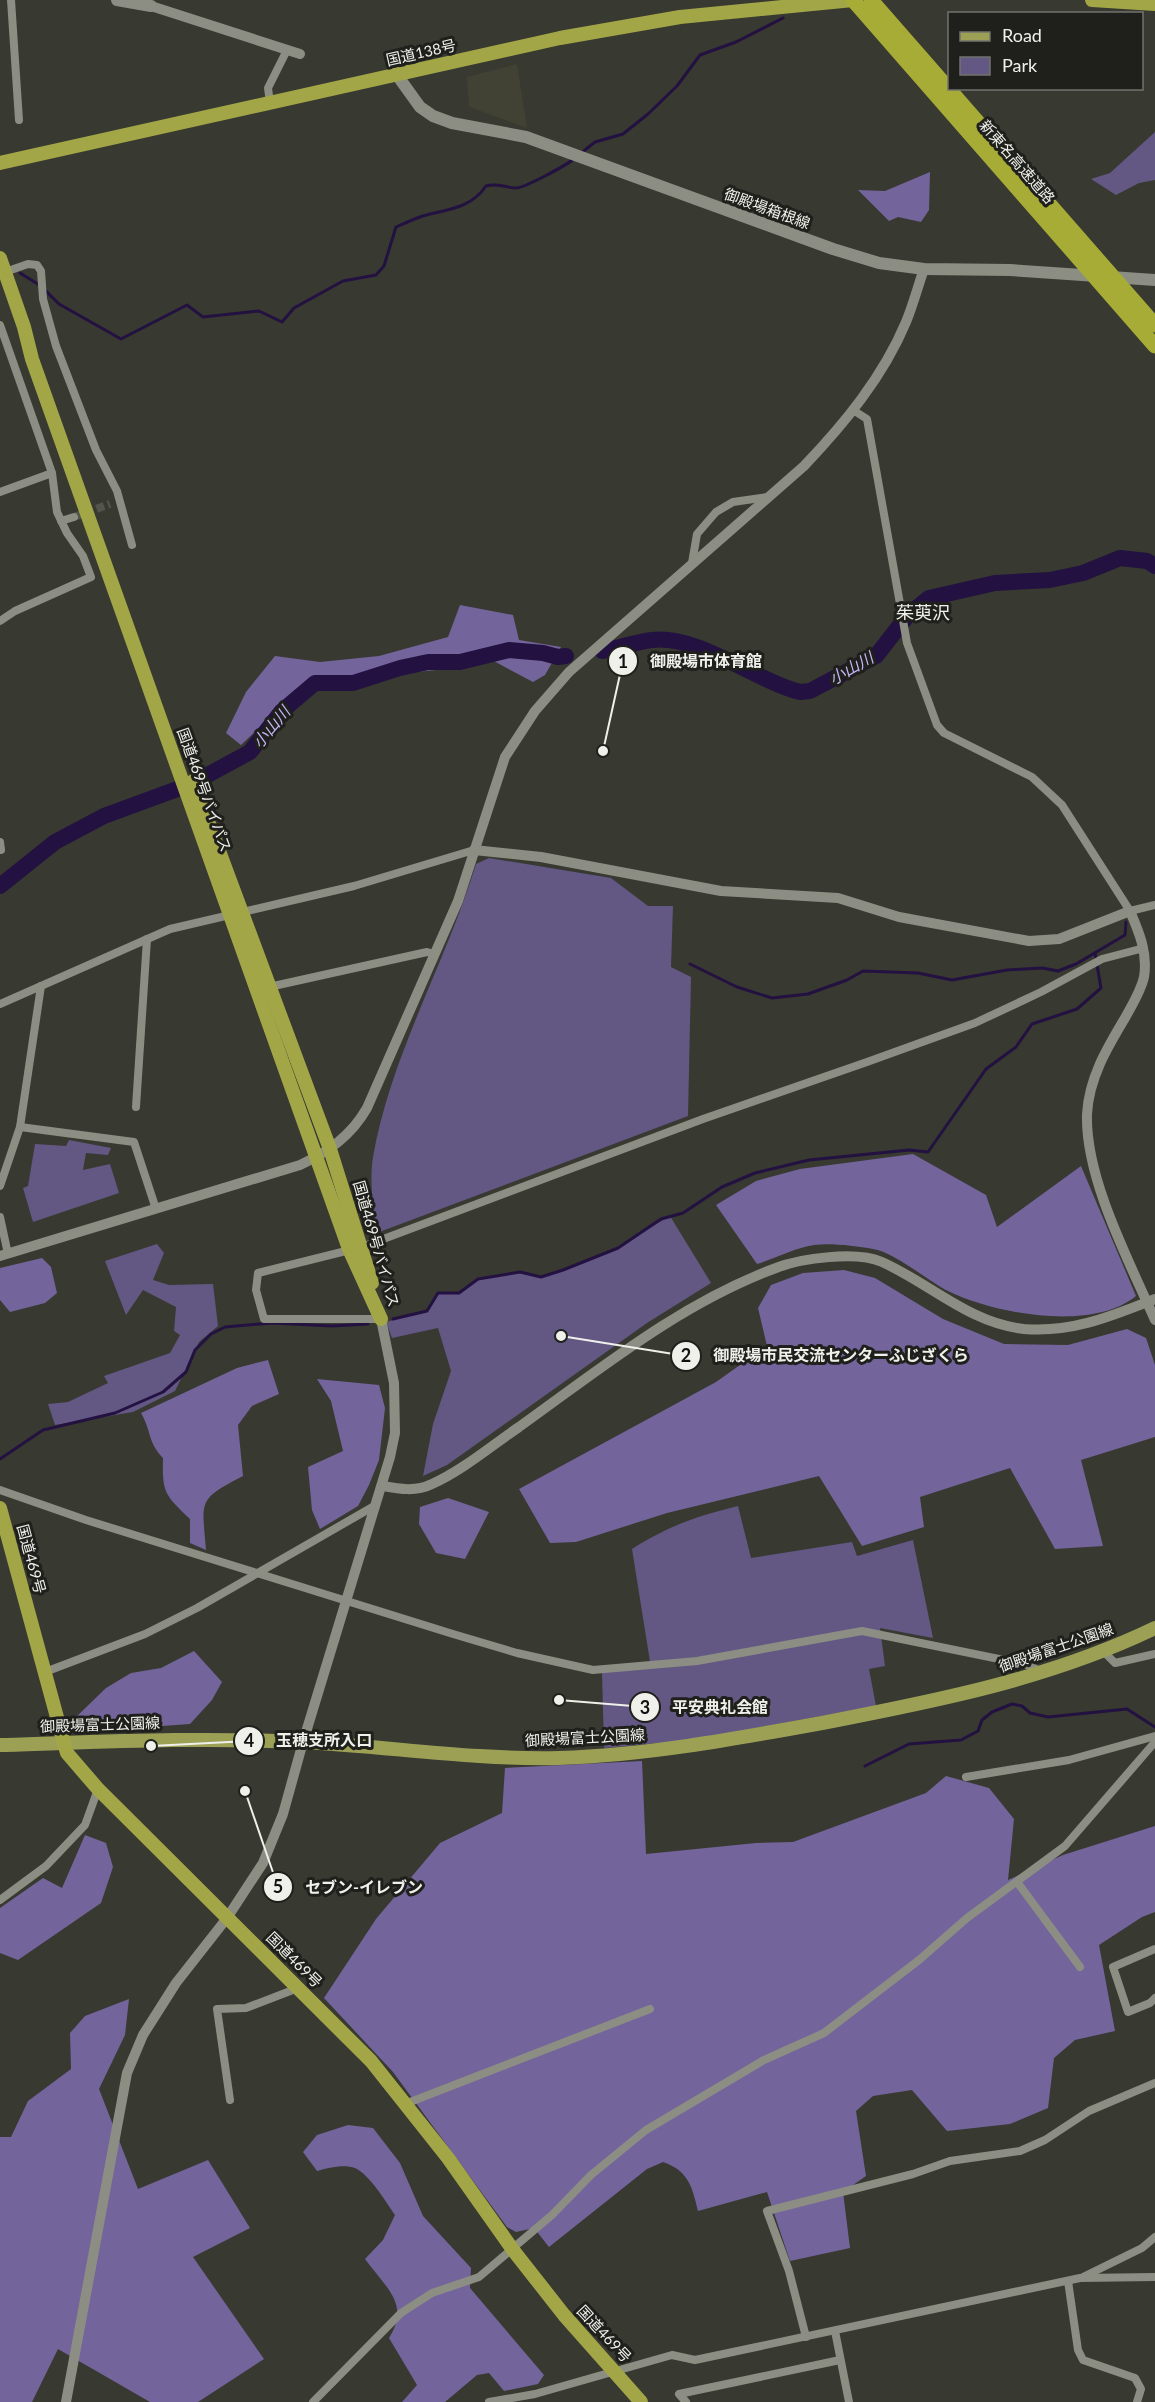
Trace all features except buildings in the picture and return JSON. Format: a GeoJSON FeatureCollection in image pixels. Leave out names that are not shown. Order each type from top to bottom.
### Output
{"type":"FeatureCollection","features":[{"type":"Feature","properties":{"kind":"highway","name":"国道138号"},"geometry":{"type":"LineString","coordinates":[[0,163],[561,38],[680,17],[853,0]]}},
{"type":"Feature","properties":{"kind":"highway","name":"新東名高速道路"},"geometry":{"type":"LineString","coordinates":[[853,0],[1155,346]]}},
{"type":"Feature","properties":{"kind":"highway","name":"新東名高速道路"},"geometry":{"type":"LineString","coordinates":[[871,0],[948,88]]}},
{"type":"Feature","properties":{"kind":"highway"},"geometry":{"type":"LineString","coordinates":[[1092,0],[1155,4]]}},
{"type":"Feature","properties":{"kind":"highway","name":"新東名高速道路"},"geometry":{"type":"LineString","coordinates":[[950,90],[1155,325]]}},
{"type":"Feature","properties":{"kind":"highway","name":"国道469号バイパス"},"geometry":{"type":"LineString","coordinates":[[0,258],[24,327],[39,355],[185,773],[324,1153]]}},
{"type":"Feature","properties":{"kind":"highway","name":"国道469号バイパス"},"geometry":{"type":"LineString","coordinates":[[236,912],[269,987],[381,1319]]}},
{"type":"Feature","properties":{"kind":"highway","name":"国道469号"},"geometry":{"type":"LineString","coordinates":[[0,1508],[4,1540],[45,1671],[67,1752],[98,1789],[371,2061],[564,2315],[618,2372],[641,2402]]}},
{"type":"Feature","properties":{"kind":"main road"},"geometry":{"type":"LineString","coordinates":[[117,0],[151,6]]}},
{"type":"Feature","properties":{"kind":"main road","name":"御殿場箱根線"},"geometry":{"type":"LineString","coordinates":[[397,75],[420,107],[434,116],[452,123],[526,137],[833,249],[879,263],[924,269],[1010,270],[1155,280]]}},
{"type":"Feature","properties":{"kind":"main road","name":"御殿場富士公園線"},"geometry":{"type":"LineString","coordinates":[[0,1745],[186,1738],[303,1742],[496,1757],[625,1754],[703,1745],[917,1705],[1038,1675],[1103,1651],[1155,1628]]}},
{"type":"Feature","properties":{"kind":"street"},"geometry":{"type":"LineString","coordinates":[[11,0],[20,120]]}},
{"type":"Feature","properties":{"kind":"street"},"geometry":{"type":"LineString","coordinates":[[151,6],[300,54]]}},
{"type":"Feature","properties":{"kind":"street"},"geometry":{"type":"LineString","coordinates":[[270,103],[268,87],[287,50]]}},
{"type":"Feature","properties":{"kind":"street"},"geometry":{"type":"LineString","coordinates":[[5,272],[28,264],[37,265],[41,270],[43,299],[56,346],[96,450],[120,500],[132,545]]}},
{"type":"Feature","properties":{"kind":"street"},"geometry":{"type":"LineString","coordinates":[[0,1217],[4,1255],[300,1165],[324,1153],[351,1131],[367,1108],[458,901],[505,757],[535,711],[569,672],[804,466],[853,410],[885,362],[906,322],[924,269]]}},
{"type":"Feature","properties":{"kind":"street"},"geometry":{"type":"LineString","coordinates":[[0,325],[52,473],[57,512],[83,556],[91,577],[15,611],[0,621]]}},
{"type":"Feature","properties":{"kind":"street"},"geometry":{"type":"LineString","coordinates":[[853,410],[867,419],[907,643],[937,725],[944,733],[1032,777],[1062,805],[1131,911],[1144,948],[1144,978],[1137,996],[1099,1066],[1087,1114],[1092,1167],[1151,1300],[1155,1320]]}},
{"type":"Feature","properties":{"kind":"street"},"geometry":{"type":"LineString","coordinates":[[0,492],[52,473]]}},
{"type":"Feature","properties":{"kind":"street"},"geometry":{"type":"LineString","coordinates":[[692,563],[697,534],[716,512],[733,502],[768,497]]}},
{"type":"Feature","properties":{"kind":"street"},"geometry":{"type":"LineString","coordinates":[[110,504],[120,500]]}},
{"type":"Feature","properties":{"kind":"street"},"geometry":{"type":"LineString","coordinates":[[61,521],[74,517]]}},
{"type":"Feature","properties":{"kind":"street"},"geometry":{"type":"LineString","coordinates":[[0,1004],[170,929],[354,886],[474,850],[541,857],[721,891],[838,898],[899,917],[1029,941],[1059,939],[1131,911],[1155,905]]}},
{"type":"Feature","properties":{"kind":"street"},"geometry":{"type":"LineString","coordinates":[[136,1107],[147,939]]}},
{"type":"Feature","properties":{"kind":"street"},"geometry":{"type":"LineString","coordinates":[[66,2402],[127,2073],[143,2035],[176,1983],[227,1918],[267,1853],[283,1814],[346,1600],[383,1486],[395,1433],[394,1383],[381,1319],[264,1319],[256,1290],[258,1273],[356,1248],[703,1119],[975,1023],[1102,959],[1144,948]]}},
{"type":"Feature","properties":{"kind":"street"},"geometry":{"type":"LineString","coordinates":[[269,987],[427,952],[434,954]]}},
{"type":"Feature","properties":{"kind":"street"},"geometry":{"type":"LineString","coordinates":[[0,1186],[20,1127],[41,986]]}},
{"type":"Feature","properties":{"kind":"street"},"geometry":{"type":"LineString","coordinates":[[20,1127],[134,1142],[156,1209]]}},
{"type":"Feature","properties":{"kind":"street"},"geometry":{"type":"LineString","coordinates":[[383,1486],[405,1490],[430,1485],[470,1461],[694,1306],[777,1267],[819,1258],[854,1257],[880,1261],[983,1320],[1023,1329],[1057,1330],[1091,1323],[1151,1300]]}},
{"type":"Feature","properties":{"kind":"street"},"geometry":{"type":"LineString","coordinates":[[0,1490],[86,1520],[518,1653],[593,1670],[697,1661],[862,1631],[1028,1665],[1036,1669],[1038,1675]]}},
{"type":"Feature","properties":{"kind":"street"},"geometry":{"type":"LineString","coordinates":[[45,1671],[145,1634],[197,1608],[377,1505]]}},
{"type":"Feature","properties":{"kind":"street"},"geometry":{"type":"LineString","coordinates":[[1103,1651],[1115,1663],[1155,1654]]}},
{"type":"Feature","properties":{"kind":"street"},"geometry":{"type":"LineString","coordinates":[[966,1777],[1069,1760],[1155,1736]]}},
{"type":"Feature","properties":{"kind":"street"},"geometry":{"type":"LineString","coordinates":[[313,2402],[401,2313],[432,2293],[479,2277],[552,2216],[591,2175],[646,2130],[764,2060],[824,2033],[1065,1846],[1155,1742]]}},
{"type":"Feature","properties":{"kind":"street"},"geometry":{"type":"LineString","coordinates":[[0,1900],[46,1866],[85,1825],[98,1789]]}},
{"type":"Feature","properties":{"kind":"street"},"geometry":{"type":"LineString","coordinates":[[1017,1882],[1080,1967]]}},
{"type":"Feature","properties":{"kind":"street"},"geometry":{"type":"LineString","coordinates":[[1155,1949],[1113,1967],[1128,2012],[1150,2003],[1155,1998]]}},
{"type":"Feature","properties":{"kind":"street"},"geometry":{"type":"LineString","coordinates":[[230,2100],[217,2009],[246,2008],[298,1988]]}},
{"type":"Feature","properties":{"kind":"street"},"geometry":{"type":"LineString","coordinates":[[405,2104],[650,2009]]}},
{"type":"Feature","properties":{"kind":"street"},"geometry":{"type":"LineString","coordinates":[[806,2337],[789,2271],[767,2211],[913,2174],[950,2161],[1020,2151],[1045,2140],[1089,2111],[1155,2083]]}},
{"type":"Feature","properties":{"kind":"street"},"geometry":{"type":"LineString","coordinates":[[489,2402],[536,2394],[672,2355],[695,2360],[1068,2281],[1080,2278],[1142,2248],[1155,2237]]}},
{"type":"Feature","properties":{"kind":"street"},"geometry":{"type":"LineString","coordinates":[[1080,2278],[1155,2277]]}},
{"type":"Feature","properties":{"kind":"street"},"geometry":{"type":"LineString","coordinates":[[1068,2281],[1078,2350],[1083,2360],[1135,2378],[1141,2389],[1137,2402]]}},
{"type":"Feature","properties":{"kind":"street"},"geometry":{"type":"LineString","coordinates":[[835,2331],[849,2402]]}},
{"type":"Feature","properties":{"kind":"street"},"geometry":{"type":"LineString","coordinates":[[686,2402],[679,2394],[840,2360]]}},
{"type":"Feature","properties":{"kind":"shaded area"},"geometry":{"type":"Polygon","coordinates":[[[517,64],[527,128],[469,107],[467,77],[517,64]]]}},
{"type":"Feature","properties":{"kind":"shaded area"},"geometry":{"type":"Polygon","coordinates":[[[930,172],[929,210],[921,222],[898,217],[889,221],[858,190],[885,191],[930,172]]]}},
{"type":"Feature","properties":{"kind":"shaded area"},"geometry":{"type":"Polygon","coordinates":[[[460,605],[513,615],[519,640],[561,647],[545,675],[533,682],[490,659],[446,669],[306,683],[241,745],[226,733],[246,692],[275,656],[320,662],[379,656],[448,637],[460,605]]]}},
{"type":"Feature","properties":{"kind":"shaded area"},"geometry":{"type":"Polygon","coordinates":[[[913,1154],[986,1195],[997,1227],[1081,1166],[1136,1296],[1117,1307],[1095,1314],[1043,1316],[991,1307],[968,1299],[948,1291],[891,1255],[873,1249],[844,1245],[814,1245],[757,1264],[716,1205],[756,1181],[800,1169],[913,1154]]]}},
{"type":"Feature","properties":{"kind":"shaded area"},"geometry":{"type":"Polygon","coordinates":[[[42,1258],[51,1267],[57,1293],[45,1303],[10,1312],[0,1300],[0,1268],[42,1258]]]}},
{"type":"Feature","properties":{"kind":"shaded area"},"geometry":{"type":"Polygon","coordinates":[[[844,1270],[875,1278],[943,1319],[1004,1344],[1068,1345],[1127,1329],[1146,1338],[1155,1365],[1155,1437],[1081,1460],[1103,1546],[1055,1549],[1010,1468],[920,1497],[924,1527],[862,1546],[819,1476],[667,1513],[576,1542],[550,1543],[519,1489],[716,1382],[767,1346],[758,1308],[771,1285],[803,1273],[844,1270]]]}},
{"type":"Feature","properties":{"kind":"shaded area"},"geometry":{"type":"Polygon","coordinates":[[[268,1360],[279,1394],[252,1406],[238,1425],[243,1476],[217,1491],[206,1503],[204,1521],[206,1550],[190,1543],[190,1519],[167,1493],[163,1479],[163,1458],[154,1446],[141,1413],[237,1368],[268,1360]]]}},
{"type":"Feature","properties":{"kind":"shaded area"},"geometry":{"type":"Polygon","coordinates":[[[317,1379],[379,1385],[385,1408],[379,1460],[358,1506],[320,1529],[312,1510],[308,1467],[343,1451],[331,1401],[317,1379]]]}},
{"type":"Feature","properties":{"kind":"shaded area"},"geometry":{"type":"Polygon","coordinates":[[[448,1498],[489,1512],[465,1559],[436,1553],[419,1524],[420,1507],[448,1498]]]}},
{"type":"Feature","properties":{"kind":"shaded area"},"geometry":{"type":"Polygon","coordinates":[[[194,1651],[222,1682],[212,1700],[190,1724],[79,1732],[75,1718],[106,1688],[131,1673],[161,1668],[194,1651]]]}},
{"type":"Feature","properties":{"kind":"shaded area"},"geometry":{"type":"Polygon","coordinates":[[[642,1761],[646,1854],[756,1843],[793,1842],[926,1793],[946,1776],[989,1788],[1014,1819],[1008,1880],[1063,1855],[1155,1826],[1155,1912],[1142,1917],[1099,1945],[1115,2031],[1075,2040],[1054,2058],[1048,2108],[1010,2124],[947,2131],[912,2090],[873,2096],[856,2111],[866,2176],[843,2192],[850,2248],[790,2261],[767,2192],[698,2211],[691,2187],[684,2175],[663,2162],[647,2169],[549,2247],[534,2228],[516,2232],[507,2227],[393,2072],[324,1998],[376,1919],[440,1843],[502,1813],[505,1768],[642,1761]]]}},
{"type":"Feature","properties":{"kind":"shaded area"},"geometry":{"type":"Polygon","coordinates":[[[85,1835],[106,1843],[113,1867],[101,1903],[18,1960],[0,1953],[0,1908],[43,1878],[62,1888],[85,1835]]]}},
{"type":"Feature","properties":{"kind":"shaded area"},"geometry":{"type":"Polygon","coordinates":[[[129,1999],[125,2035],[99,2089],[138,2189],[208,2160],[250,2228],[193,2257],[264,2359],[198,2402],[150,2402],[58,2349],[32,2402],[0,2402],[0,2137],[11,2137],[28,2101],[71,2069],[70,2033],[85,2016],[129,1999]]]}},
{"type":"Feature","properties":{"kind":"shaded area"},"geometry":{"type":"Polygon","coordinates":[[[348,2125],[373,2128],[400,2163],[423,2216],[471,2268],[470,2288],[544,2375],[538,2384],[504,2391],[489,2373],[477,2375],[445,2402],[402,2402],[417,2385],[389,2338],[397,2315],[393,2296],[365,2259],[383,2240],[395,2215],[361,2171],[346,2166],[317,2171],[303,2152],[317,2135],[348,2125]]]}},
{"type":"Feature","properties":{"kind":"green space"},"geometry":{"type":"Polygon","coordinates":[[[1155,132],[1155,180],[1139,183],[1116,195],[1091,179],[1110,173],[1155,132]]]}},
{"type":"Feature","properties":{"kind":"green space"},"geometry":{"type":"Polygon","coordinates":[[[489,858],[611,878],[648,906],[673,906],[671,967],[691,977],[688,1116],[374,1234],[373,1157],[392,1082],[464,901],[476,864],[489,858]]]}},
{"type":"Feature","properties":{"kind":"green space"},"geometry":{"type":"Polygon","coordinates":[[[69,1140],[111,1148],[108,1155],[86,1153],[83,1170],[110,1164],[119,1193],[33,1222],[23,1188],[28,1186],[35,1144],[66,1146],[69,1140]]]}},
{"type":"Feature","properties":{"kind":"green space"},"geometry":{"type":"Polygon","coordinates":[[[670,1216],[711,1283],[647,1323],[447,1465],[423,1476],[433,1424],[451,1371],[438,1328],[392,1338],[386,1322],[427,1311],[438,1293],[459,1293],[478,1279],[520,1272],[541,1277],[563,1270],[605,1254],[670,1216]]]}},
{"type":"Feature","properties":{"kind":"green space"},"geometry":{"type":"Polygon","coordinates":[[[157,1244],[164,1253],[153,1280],[169,1285],[213,1284],[218,1326],[199,1342],[175,1391],[133,1412],[55,1425],[48,1404],[68,1402],[108,1383],[104,1376],[170,1353],[180,1335],[174,1331],[176,1307],[143,1290],[126,1315],[105,1261],[157,1244]]]}},
{"type":"Feature","properties":{"kind":"green space"},"geometry":{"type":"Polygon","coordinates":[[[738,1506],[751,1558],[852,1542],[857,1556],[913,1540],[933,1638],[880,1628],[885,1666],[869,1669],[876,1706],[691,1740],[604,1748],[602,1672],[651,1668],[632,1549],[683,1523],[738,1506]]]}},
{"type":"Feature","properties":{"kind":"waterway"},"geometry":{"type":"LineString","coordinates":[[580,154],[595,142],[623,134],[648,114],[677,86],[700,55],[736,42],[783,18]]}},
{"type":"Feature","properties":{"kind":"waterway"},"geometry":{"type":"LineString","coordinates":[[46,291],[59,304],[121,339],[187,305],[203,317],[259,311],[282,322],[294,308],[343,281],[376,275],[384,266],[396,227],[423,216],[466,204],[480,194],[486,186],[515,188],[527,185],[575,158]]}},
{"type":"Feature","properties":{"kind":"waterway"},"geometry":{"type":"LineString","coordinates":[[20,273],[41,286]]}},
{"type":"Feature","properties":{"kind":"waterway","name":"小山川"},"geometry":{"type":"LineString","coordinates":[[602,651],[652,640],[669,640],[707,651],[783,686],[800,692],[810,691],[876,656],[908,615],[929,598],[995,583],[1050,580],[1083,573],[1120,558],[1147,561],[1155,566]]}},
{"type":"Feature","properties":{"kind":"waterway","name":"小山川"},"geometry":{"type":"LineString","coordinates":[[0,886],[55,842],[104,816],[191,784],[250,752],[282,711],[315,683],[353,683],[428,662],[460,662],[509,650],[543,653],[558,657],[566,656]]}},
{"type":"Feature","properties":{"kind":"waterway"},"geometry":{"type":"LineString","coordinates":[[690,964],[737,987],[772,998],[808,994],[847,980],[863,971],[918,973],[952,980],[1007,970],[1042,968],[1058,971],[1076,964],[1125,935],[1126,922]]}},
{"type":"Feature","properties":{"kind":"waterway"},"geometry":{"type":"LineString","coordinates":[[393,1319],[427,1311],[438,1293],[459,1293],[478,1279],[520,1272],[541,1277],[618,1248],[661,1219],[683,1213],[722,1187],[755,1173],[809,1160],[909,1150],[928,1152],[986,1069],[1016,1047],[1032,1024],[1077,1009],[1101,988],[1095,953]]}},
{"type":"Feature","properties":{"kind":"waterway"},"geometry":{"type":"LineString","coordinates":[[0,1459],[43,1430],[115,1413],[163,1392],[186,1372],[195,1350],[211,1334],[225,1327],[272,1323],[332,1326],[368,1324]]}},
{"type":"Feature","properties":{"kind":"waterway"},"geometry":{"type":"LineString","coordinates":[[865,1766],[909,1744],[961,1740],[978,1731],[982,1720],[992,1712],[1012,1704],[1022,1706],[1030,1713],[1048,1717],[1127,1709],[1155,1727]]}},
{"type":"Feature","properties":{"kind":"tunnel"},"geometry":{"type":"LineString","coordinates":[[74,517],[110,504]]}},
{"type":"Feature","properties":{"kind":"place","name":"御殿場市体育館"},"geometry":{"type":"Point","coordinates":[603,751]}},
{"type":"Feature","properties":{"kind":"place","name":"御殿場市民交流センターふじざくら"},"geometry":{"type":"Point","coordinates":[561,1336]}},
{"type":"Feature","properties":{"kind":"place","name":"平安典礼会館"},"geometry":{"type":"Point","coordinates":[559,1700]}},
{"type":"Feature","properties":{"kind":"place","name":"玉穂支所入口"},"geometry":{"type":"Point","coordinates":[151,1746]}},
{"type":"Feature","properties":{"kind":"place","name":"セブン-イレブン"},"geometry":{"type":"Point","coordinates":[245,1791]}},
{"type":"Feature","properties":{"kind":"district","name":"茱萸沢"},"geometry":{"type":"Point","coordinates":[923,613]}}]}
